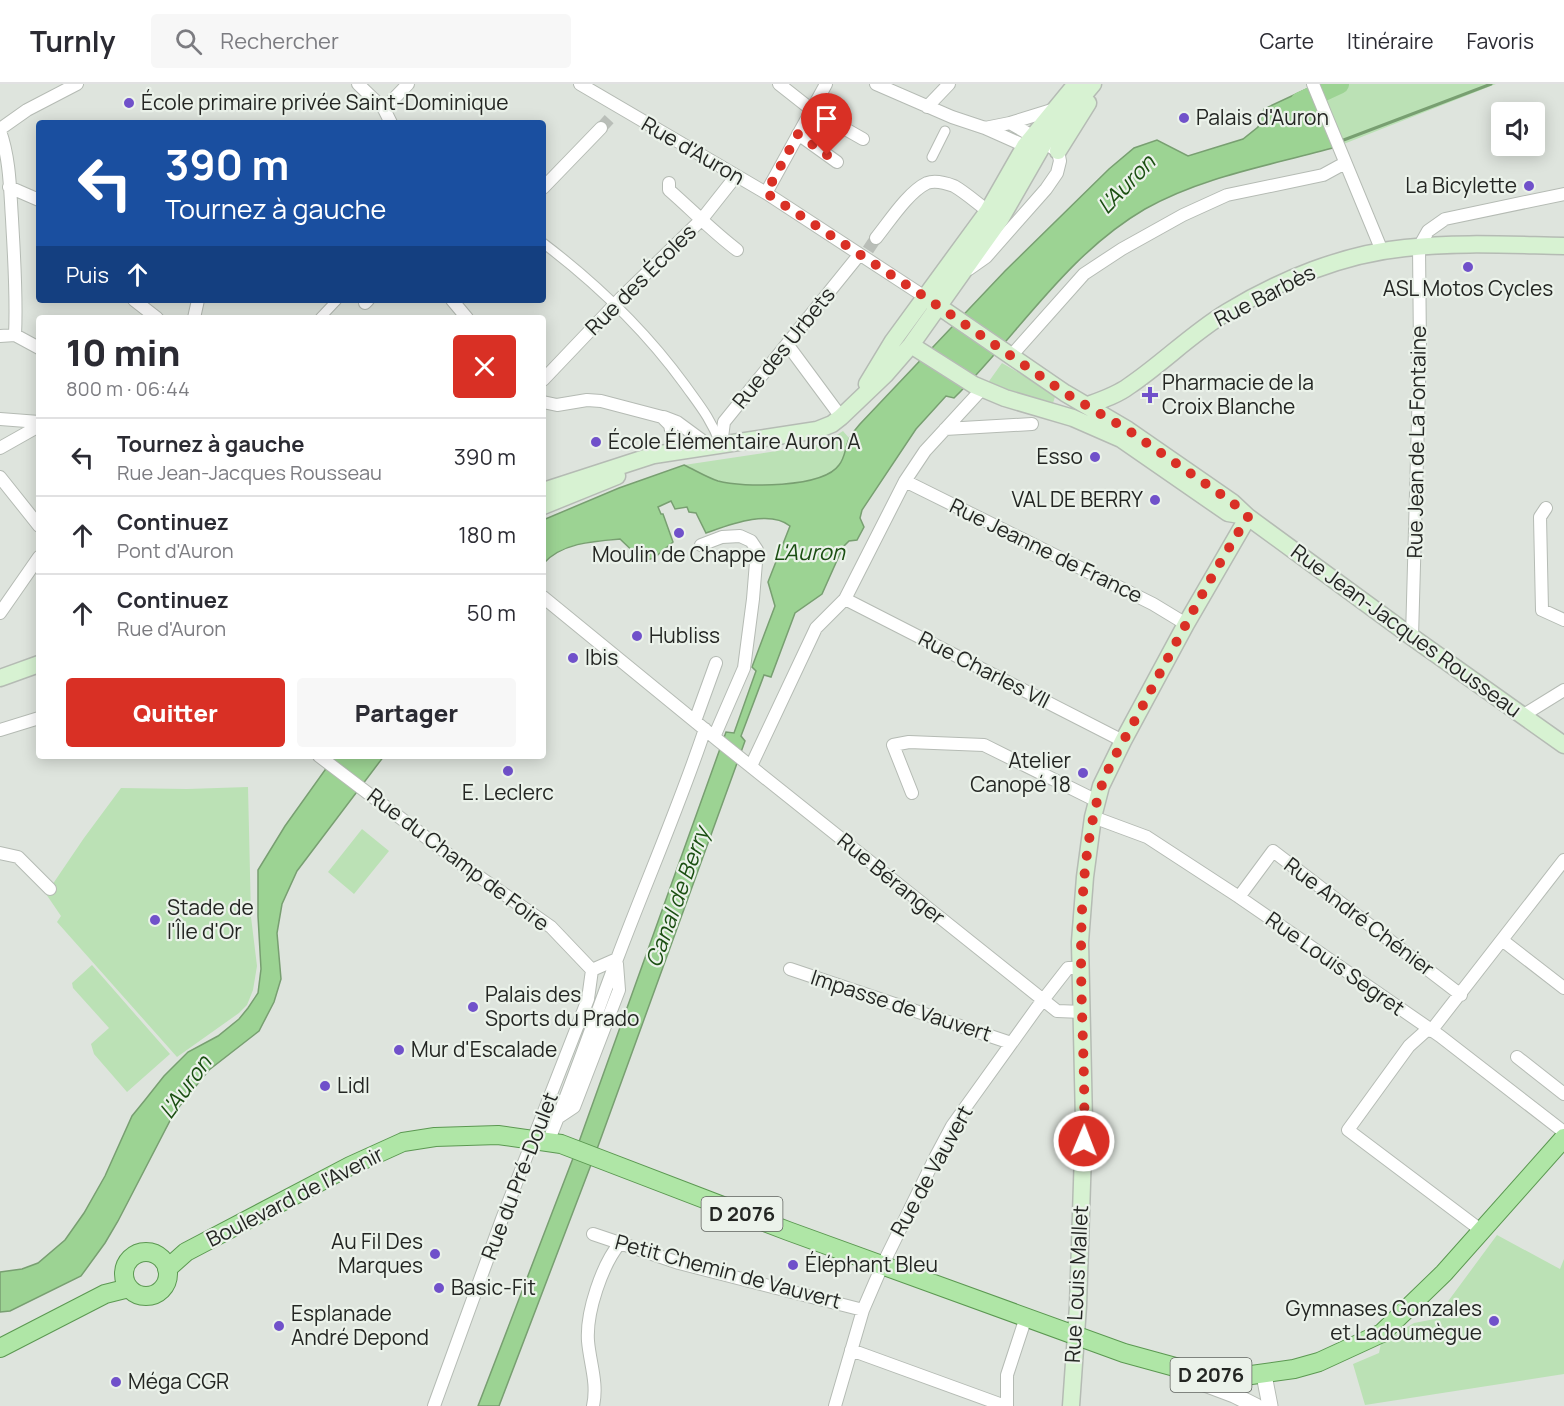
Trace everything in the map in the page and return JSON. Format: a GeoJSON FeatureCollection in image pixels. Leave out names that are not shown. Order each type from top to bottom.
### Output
{"type":"FeatureCollection","features":[{"type":"Feature","properties":{"kind":"main road"},"geometry":{"type":"LineString","coordinates":[[546,489],[654,455],[817,430],[832,424],[885,375],[918,349],[927,303],[960,276],[1001,218],[1040,146],[1055,109],[1076,84]]}},
{"type":"Feature","properties":{"kind":"main road"},"geometry":{"type":"LineString","coordinates":[[855,402],[893,341],[927,303],[988,211],[1093,84]]}},
{"type":"Feature","properties":{"kind":"main road"},"geometry":{"type":"LineString","coordinates":[[1040,146],[1100,84]]}},
{"type":"Feature","properties":{"kind":"main road","name":"Rue Barbès"},"geometry":{"type":"LineString","coordinates":[[1106,413],[1129,387],[1189,338],[1227,312],[1281,283],[1326,265],[1382,251],[1419,247],[1564,246]]}},
{"type":"Feature","properties":{"kind":"main road","name":"Rue Jean-Jacques Rousseau"},"geometry":{"type":"LineString","coordinates":[[927,303],[954,318],[1065,393],[1106,413],[1232,502],[1248,517],[1564,745]]}},
{"type":"Feature","properties":{"kind":"main road"},"geometry":{"type":"LineString","coordinates":[[918,349],[979,386],[1005,398],[1053,412],[1106,413]]}},
{"type":"Feature","properties":{"kind":"main road"},"geometry":{"type":"LineString","coordinates":[[1053,412],[1062,403],[1065,393]]}},
{"type":"Feature","properties":{"kind":"main road"},"geometry":{"type":"LineString","coordinates":[[546,505],[608,481],[654,455]]}},
{"type":"Feature","properties":{"kind":"main road","name":"Rue Louis Mallet"},"geometry":{"type":"LineString","coordinates":[[1071,1406],[1084,1122],[1083,1012],[1080,968],[1085,877],[1095,809],[1101,786],[1123,741],[1186,624],[1248,517]]}},
{"type":"Feature","properties":{"kind":"main road"},"geometry":{"type":"LineString","coordinates":[[0,678],[36,665]]}},
{"type":"Feature","properties":{"kind":"main road","name":"Boulevard de l'Avenir"},"geometry":{"type":"LineString","coordinates":[[164,1263],[350,1166],[403,1142],[435,1137],[498,1135],[547,1142]]}},
{"type":"Feature","properties":{"kind":"main road","name":"D 2076"},"geometry":{"type":"LineString","coordinates":[[547,1142],[604,1160],[882,1266],[1158,1363],[1197,1373],[1237,1377],[1264,1375],[1319,1362],[1382,1333],[1444,1273],[1564,1138]]}},
{"type":"Feature","properties":{"kind":"main road"},"geometry":{"type":"LineString","coordinates":[[149,1252],[164,1263],[165,1283],[154,1294],[141,1295],[127,1282],[128,1262],[138,1253],[149,1252]]}},
{"type":"Feature","properties":{"kind":"main road"},"geometry":{"type":"LineString","coordinates":[[0,1348],[127,1282]]}},
{"type":"Feature","properties":{"kind":"street"},"geometry":{"type":"LineString","coordinates":[[15,335],[16,315],[9,188],[5,145],[0,130],[27,110],[76,84]]}},
{"type":"Feature","properties":{"kind":"street"},"geometry":{"type":"LineString","coordinates":[[358,84],[384,109],[390,120]]}},
{"type":"Feature","properties":{"kind":"street"},"geometry":{"type":"LineString","coordinates":[[384,109],[408,84]]}},
{"type":"Feature","properties":{"kind":"street","name":"Rue d'Auron"},"geometry":{"type":"LineString","coordinates":[[580,84],[616,111],[766,193],[863,254],[927,303]]}},
{"type":"Feature","properties":{"kind":"street"},"geometry":{"type":"LineString","coordinates":[[779,84],[812,110],[863,139]]}},
{"type":"Feature","properties":{"kind":"street"},"geometry":{"type":"LineString","coordinates":[[766,193],[825,84]]}},
{"type":"Feature","properties":{"kind":"street"},"geometry":{"type":"LineString","coordinates":[[876,84],[927,107],[949,124],[985,128],[1040,146]]}},
{"type":"Feature","properties":{"kind":"street"},"geometry":{"type":"LineString","coordinates":[[927,107],[949,84]]}},
{"type":"Feature","properties":{"kind":"street"},"geometry":{"type":"LineString","coordinates":[[1313,84],[1382,251]]}},
{"type":"Feature","properties":{"kind":"street"},"geometry":{"type":"LineString","coordinates":[[985,128],[1055,109]]}},
{"type":"Feature","properties":{"kind":"street"},"geometry":{"type":"LineString","coordinates":[[960,276],[986,257],[1058,173],[1060,161],[1010,123]]}},
{"type":"Feature","properties":{"kind":"street"},"geometry":{"type":"LineString","coordinates":[[932,157],[949,124]]}},
{"type":"Feature","properties":{"kind":"street"},"geometry":{"type":"LineString","coordinates":[[546,185],[602,128]]}},
{"type":"Feature","properties":{"kind":"street"},"geometry":{"type":"LineString","coordinates":[[798,134],[837,162]]}},
{"type":"Feature","properties":{"kind":"street"},"geometry":{"type":"LineString","coordinates":[[1007,353],[1084,274],[1122,249],[1183,215],[1227,195],[1323,174],[1345,163]]}},
{"type":"Feature","properties":{"kind":"street","name":"Rue des Écoles"},"geometry":{"type":"LineString","coordinates":[[546,377],[615,304],[702,219],[736,176]]}},
{"type":"Feature","properties":{"kind":"street"},"geometry":{"type":"LineString","coordinates":[[876,238],[907,200],[930,182],[944,183],[954,187],[988,211]]}},
{"type":"Feature","properties":{"kind":"street"},"geometry":{"type":"LineString","coordinates":[[669,183],[669,189],[712,231],[737,250]]}},
{"type":"Feature","properties":{"kind":"street"},"geometry":{"type":"LineString","coordinates":[[9,188],[36,199]]}},
{"type":"Feature","properties":{"kind":"street"},"geometry":{"type":"LineString","coordinates":[[1419,247],[1428,231],[1445,219],[1564,194]]}},
{"type":"Feature","properties":{"kind":"street"},"geometry":{"type":"LineString","coordinates":[[546,245],[600,289],[670,365],[712,422],[716,446]]}},
{"type":"Feature","properties":{"kind":"street","name":"Rue Jean de La Fontaine"},"geometry":{"type":"LineString","coordinates":[[1412,637],[1419,360],[1419,247]]}},
{"type":"Feature","properties":{"kind":"street","name":"Rue des Urbets"},"geometry":{"type":"LineString","coordinates":[[716,446],[724,422],[863,254]]}},
{"type":"Feature","properties":{"kind":"street"},"geometry":{"type":"LineString","coordinates":[[138,303],[153,315]]}},
{"type":"Feature","properties":{"kind":"street"},"geometry":{"type":"LineString","coordinates":[[323,315],[334,303]]}},
{"type":"Feature","properties":{"kind":"street"},"geometry":{"type":"LineString","coordinates":[[454,303],[464,315]]}},
{"type":"Feature","properties":{"kind":"street"},"geometry":{"type":"LineString","coordinates":[[1,336],[15,335],[36,346]]}},
{"type":"Feature","properties":{"kind":"street"},"geometry":{"type":"LineString","coordinates":[[787,344],[841,417]]}},
{"type":"Feature","properties":{"kind":"street"},"geometry":{"type":"LineString","coordinates":[[751,766],[816,628],[845,599],[905,481],[925,451],[979,386]]}},
{"type":"Feature","properties":{"kind":"street"},"geometry":{"type":"LineString","coordinates":[[546,403],[556,405],[587,400],[601,401],[677,422],[716,446]]}},
{"type":"Feature","properties":{"kind":"street"},"geometry":{"type":"LineString","coordinates":[[662,417],[670,425],[675,452]]}},
{"type":"Feature","properties":{"kind":"street"},"geometry":{"type":"LineString","coordinates":[[0,419],[36,424]]}},
{"type":"Feature","properties":{"kind":"street"},"geometry":{"type":"LineString","coordinates":[[945,429],[1032,424]]}},
{"type":"Feature","properties":{"kind":"street"},"geometry":{"type":"LineString","coordinates":[[0,448],[36,426]]}},
{"type":"Feature","properties":{"kind":"street"},"geometry":{"type":"LineString","coordinates":[[0,477],[36,522]]}},
{"type":"Feature","properties":{"kind":"street","name":"Rue Jeanne de France"},"geometry":{"type":"LineString","coordinates":[[905,481],[1153,604],[1186,624]]}},
{"type":"Feature","properties":{"kind":"street"},"geometry":{"type":"LineString","coordinates":[[1546,508],[1540,517],[1542,610],[1564,620]]}},
{"type":"Feature","properties":{"kind":"street","name":"Rue du Pré-Doulet"},"geometry":{"type":"LineString","coordinates":[[434,1406],[502,1219],[547,1142],[558,1117],[574,1107],[619,990],[617,959],[685,788],[713,736],[744,668],[757,550],[751,541],[740,536],[722,537],[701,545]]}},
{"type":"Feature","properties":{"kind":"street"},"geometry":{"type":"LineString","coordinates":[[0,613],[36,561]]}},
{"type":"Feature","properties":{"kind":"street","name":"Rue Béranger"},"geometry":{"type":"LineString","coordinates":[[546,599],[1057,1011],[1083,1012]]}},
{"type":"Feature","properties":{"kind":"street","name":"Rue Charles VII"},"geometry":{"type":"LineString","coordinates":[[845,599],[1123,741]]}},
{"type":"Feature","properties":{"kind":"street"},"geometry":{"type":"LineString","coordinates":[[695,721],[716,663]]}},
{"type":"Feature","properties":{"kind":"street"},"geometry":{"type":"LineString","coordinates":[[1522,716],[1564,690]]}},
{"type":"Feature","properties":{"kind":"street"},"geometry":{"type":"LineString","coordinates":[[0,730],[36,719]]}},
{"type":"Feature","properties":{"kind":"street","name":"Rue Louis Segret"},"geometry":{"type":"LineString","coordinates":[[912,793],[893,745],[909,742],[984,745],[1148,837],[1239,897],[1430,1030],[1564,1132]]}},
{"type":"Feature","properties":{"kind":"street","name":"Rue du Champ de Foire"},"geometry":{"type":"LineString","coordinates":[[325,759],[391,806]]}},
{"type":"Feature","properties":{"kind":"street","name":"Rue du Champ de Foire"},"geometry":{"type":"LineString","coordinates":[[368,790],[461,864],[551,927],[592,969]]}},
{"type":"Feature","properties":{"kind":"street","name":"Rue André Chénier"},"geometry":{"type":"LineString","coordinates":[[1239,897],[1272,851],[1461,995]]}},
{"type":"Feature","properties":{"kind":"street"},"geometry":{"type":"LineString","coordinates":[[0,853],[18,857],[50,889]]}},
{"type":"Feature","properties":{"kind":"street"},"geometry":{"type":"LineString","coordinates":[[1479,1234],[1348,1130],[1409,1046],[1430,1030],[1461,995],[1564,860]]}},
{"type":"Feature","properties":{"kind":"street"},"geometry":{"type":"LineString","coordinates":[[1502,940],[1564,988]]}},
{"type":"Feature","properties":{"kind":"street"},"geometry":{"type":"LineString","coordinates":[[592,969],[617,959]]}},
{"type":"Feature","properties":{"kind":"street","name":"Rue de Vauvert"},"geometry":{"type":"LineString","coordinates":[[834,1406],[863,1310],[882,1266],[952,1126],[1068,968],[1080,968]]}},
{"type":"Feature","properties":{"kind":"street","name":"Rue du Pré-Doulet"},"geometry":{"type":"LineString","coordinates":[[547,1142],[588,999],[592,969]]}},
{"type":"Feature","properties":{"kind":"street","name":"Impasse de Vauvert"},"geometry":{"type":"LineString","coordinates":[[790,969],[1011,1043]]}},
{"type":"Feature","properties":{"kind":"street"},"geometry":{"type":"LineString","coordinates":[[1517,1057],[1564,1094]]}},
{"type":"Feature","properties":{"kind":"street","name":"Petit Chemin de Vauvert"},"geometry":{"type":"LineString","coordinates":[[593,1234],[679,1263],[863,1310]]}},
{"type":"Feature","properties":{"kind":"street"},"geometry":{"type":"LineString","coordinates":[[593,1406],[596,1389],[588,1339],[589,1327],[604,1268],[620,1244]]}},
{"type":"Feature","properties":{"kind":"street"},"geometry":{"type":"LineString","coordinates":[[851,1350],[1006,1406],[1007,1375],[1026,1317]]}},
{"type":"Feature","properties":{"kind":"street"},"geometry":{"type":"LineString","coordinates":[[1158,1363],[1184,1377],[1234,1395],[1256,1406]]}},
{"type":"Feature","properties":{"kind":"street"},"geometry":{"type":"LineString","coordinates":[[1264,1375],[1270,1406]]}},
{"type":"Feature","properties":{"kind":"shaded area"},"geometry":{"type":"Polygon","coordinates":[[[1318,84],[1496,84],[1336,147],[1318,84]]]}},
{"type":"Feature","properties":{"kind":"shaded area"},"geometry":{"type":"Polygon","coordinates":[[[1002,363],[1050,391],[1055,397],[1053,403],[1045,403],[987,384],[1002,363]]]}},
{"type":"Feature","properties":{"kind":"shaded area"},"geometry":{"type":"Polygon","coordinates":[[[843,431],[849,438],[839,465],[833,471],[810,480],[760,485],[729,483],[718,481],[684,465],[823,444],[843,431]]]}},
{"type":"Feature","properties":{"kind":"shaded area","name":"Stade de l'Île d'Or"},"geometry":{"type":"Polygon","coordinates":[[[248,787],[251,917],[257,966],[253,990],[247,1005],[239,1013],[177,1057],[57,922],[61,916],[46,894],[121,788],[248,787]]]}},
{"type":"Feature","properties":{"kind":"shaded area"},"geometry":{"type":"Polygon","coordinates":[[[362,829],[389,851],[354,894],[328,872],[362,829]]]}},
{"type":"Feature","properties":{"kind":"shaded area"},"geometry":{"type":"Polygon","coordinates":[[[92,965],[170,1054],[127,1092],[94,1054],[91,1044],[109,1028],[73,988],[72,983],[92,965]]]}},
{"type":"Feature","properties":{"kind":"shaded area","name":"Gymnases Gonzales et Ladoumègue"},"geometry":{"type":"Polygon","coordinates":[[[1497,1235],[1560,1269],[1564,1259],[1564,1374],[1365,1405],[1353,1364],[1379,1353],[1381,1343],[1414,1323],[1435,1319],[1497,1235]]]}},
{"type":"Feature","properties":{"kind":"water"},"geometry":{"type":"Polygon","coordinates":[[[1313,86],[1336,147],[1239,172],[1190,188],[1145,209],[1091,249],[1044,297],[954,398],[946,396],[916,429],[862,510],[860,518],[864,527],[857,540],[849,541],[843,547],[822,594],[795,613],[771,677],[764,675],[741,736],[745,741],[736,766],[597,1149],[499,1406],[478,1406],[575,1153],[726,732],[734,733],[756,671],[752,667],[775,606],[768,582],[790,526],[781,521],[760,519],[737,523],[706,533],[696,513],[689,512],[687,507],[675,509],[671,501],[658,507],[663,514],[673,542],[654,558],[643,561],[620,539],[578,544],[568,547],[546,561],[546,519],[619,488],[684,465],[718,481],[745,485],[800,482],[830,473],[841,462],[850,437],[860,424],[1005,271],[1109,169],[1134,148],[1157,140],[1188,156],[1243,139],[1258,127],[1264,109],[1313,86]]]}},
{"type":"Feature","properties":{"kind":"water","name":"L'Auron"},"geometry":{"type":"Polygon","coordinates":[[[333,759],[382,759],[297,871],[282,904],[277,933],[281,979],[274,1002],[259,1031],[209,1070],[174,1113],[118,1221],[81,1276],[10,1311],[0,1312],[0,1272],[22,1269],[38,1263],[65,1240],[84,1213],[105,1176],[132,1116],[164,1076],[188,1052],[218,1036],[239,1019],[258,993],[261,969],[258,870],[285,826],[333,759]]]}},
{"type":"Feature","properties":{"kind":"waterway"},"geometry":{"type":"LineString","coordinates":[[1300,102],[1339,84]]}},
{"type":"Feature","properties":{"kind":"waterway"},"geometry":{"type":"LineString","coordinates":[[1341,141],[1491,84]]}},
{"type":"Feature","properties":{"kind":"tunnel"},"geometry":{"type":"LineString","coordinates":[[601,128],[613,115]]}},
{"type":"Feature","properties":{"kind":"tunnel"},"geometry":{"type":"LineString","coordinates":[[868,250],[876,238]]}},
{"type":"Feature","properties":{"kind":"place","name":"École primaire privée Saint-Dominique"},"geometry":{"type":"Point","coordinates":[129,103]}},
{"type":"Feature","properties":{"kind":"place","name":"Palais d'Auron"},"geometry":{"type":"Point","coordinates":[1184,118]}},
{"type":"Feature","properties":{"kind":"place","name":"La Bicylette"},"geometry":{"type":"Point","coordinates":[1529,186]}},
{"type":"Feature","properties":{"kind":"place","name":"ASL Motos Cycles"},"geometry":{"type":"Point","coordinates":[1468,267]}},
{"type":"Feature","properties":{"kind":"place","name":"Pharmacie de la Croix Blanche"},"geometry":{"type":"Point","coordinates":[1150,395]}},
{"type":"Feature","properties":{"kind":"place","name":"École Élémentaire Auron A"},"geometry":{"type":"Point","coordinates":[596,442]}},
{"type":"Feature","properties":{"kind":"place","name":"Esso"},"geometry":{"type":"Point","coordinates":[1095,457]}},
{"type":"Feature","properties":{"kind":"place","name":"VAL DE BERRY"},"geometry":{"type":"Point","coordinates":[1155,500]}},
{"type":"Feature","properties":{"kind":"place","name":"Moulin de Chappe"},"geometry":{"type":"Point","coordinates":[679,533]}},
{"type":"Feature","properties":{"kind":"place","name":"Hubliss"},"geometry":{"type":"Point","coordinates":[637,636]}},
{"type":"Feature","properties":{"kind":"place","name":"Ibis"},"geometry":{"type":"Point","coordinates":[573,658]}},
{"type":"Feature","properties":{"kind":"place","name":"E. Leclerc"},"geometry":{"type":"Point","coordinates":[508,771]}},
{"type":"Feature","properties":{"kind":"place","name":"Atelier Canopé 18"},"geometry":{"type":"Point","coordinates":[1083,773]}},
{"type":"Feature","properties":{"kind":"place","name":"Stade de l'Île d'Or"},"geometry":{"type":"Point","coordinates":[155,920]}},
{"type":"Feature","properties":{"kind":"place","name":"Palais des Sports du Prado"},"geometry":{"type":"Point","coordinates":[473,1007]}},
{"type":"Feature","properties":{"kind":"place","name":"Mur d'Escalade"},"geometry":{"type":"Point","coordinates":[399,1050]}},
{"type":"Feature","properties":{"kind":"place","name":"Lidl"},"geometry":{"type":"Point","coordinates":[325,1086]}},
{"type":"Feature","properties":{"kind":"place","name":"Au Fil Des Marques"},"geometry":{"type":"Point","coordinates":[435,1254]}},
{"type":"Feature","properties":{"kind":"place","name":"Éléphant Bleu"},"geometry":{"type":"Point","coordinates":[793,1265]}},
{"type":"Feature","properties":{"kind":"place","name":"Basic-Fit"},"geometry":{"type":"Point","coordinates":[439,1288]}},
{"type":"Feature","properties":{"kind":"place","name":"Gymnases Gonzales et Ladoumègue"},"geometry":{"type":"Point","coordinates":[1494,1321]}},
{"type":"Feature","properties":{"kind":"place","name":"Esplanade André Depond"},"geometry":{"type":"Point","coordinates":[279,1326]}},
{"type":"Feature","properties":{"kind":"place","name":"Méga CGR"},"geometry":{"type":"Point","coordinates":[116,1382]}},
{"type":"Feature","properties":{"kind":"route"},"geometry":{"type":"LineString","coordinates":[[827,155],[798,134],[766,193],[862,258],[925,297],[1065,393],[1128,430],[1232,502],[1248,517],[1186,624],[1123,741],[1101,786],[1097,801],[1085,877],[1080,942],[1084,1141]]}},
{"type":"Feature","properties":{"kind":"water label","name":"Canal de Berry"},"geometry":{"type":"Point","coordinates":[677,897]}}]}
